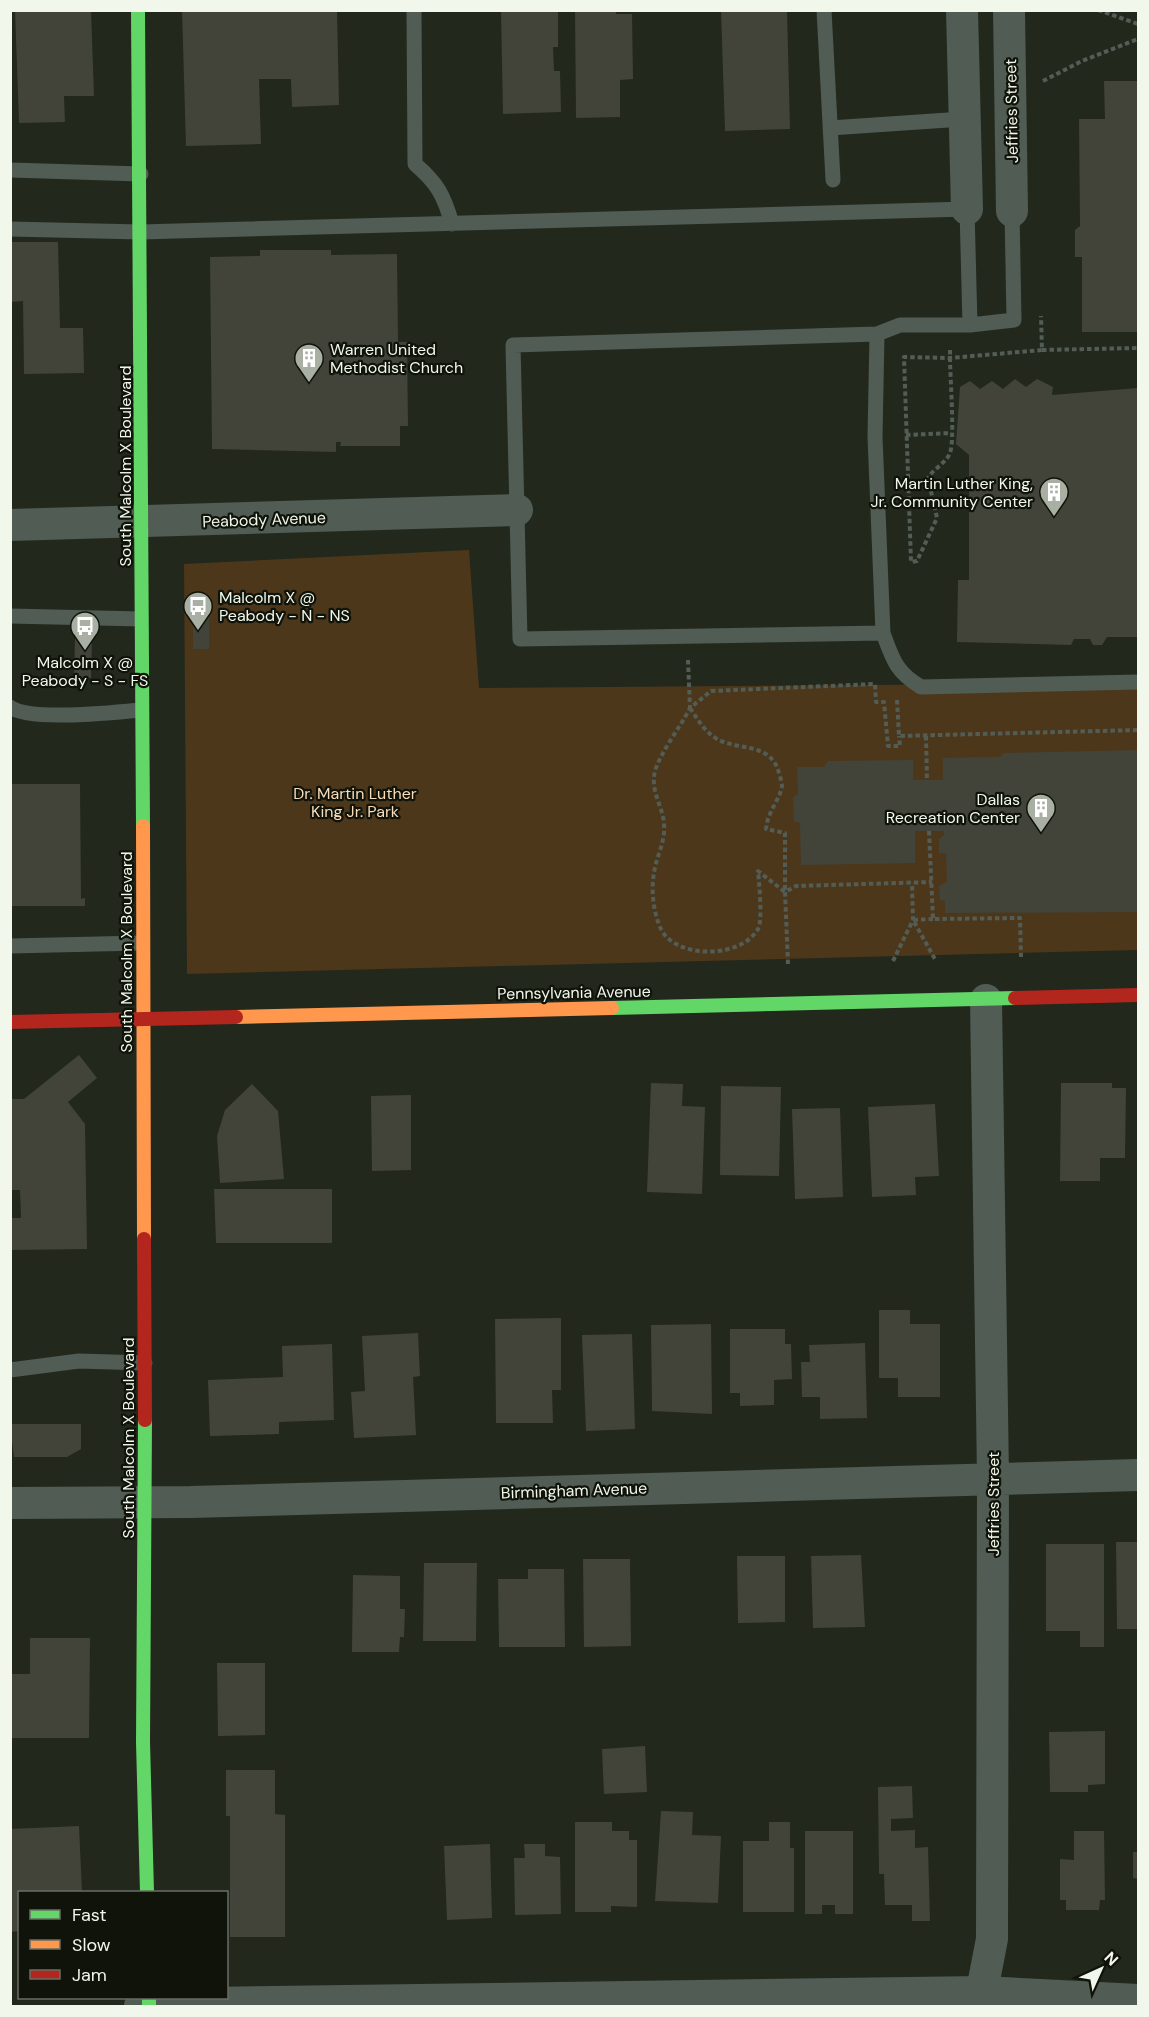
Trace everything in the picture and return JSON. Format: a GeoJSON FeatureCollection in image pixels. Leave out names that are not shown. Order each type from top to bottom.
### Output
{"type":"FeatureCollection","features":[{"type":"Feature","properties":{"kind":"street","name":"South Malcolm X Boulevard"},"geometry":{"type":"LineString","coordinates":[[138,10],[141,174],[141,710],[145,1364],[143,1742],[147,1891]]}},
{"type":"Feature","properties":{"kind":"street"},"geometry":{"type":"LineString","coordinates":[[962,10],[967,209]]}},
{"type":"Feature","properties":{"kind":"street","name":"Jeffries Street"},"geometry":{"type":"LineString","coordinates":[[1009,10],[1012,211]]}},
{"type":"Feature","properties":{"kind":"street","name":"Peabody Avenue"},"geometry":{"type":"LineString","coordinates":[[11,530],[142,522],[517,510]]}},
{"type":"Feature","properties":{"kind":"street","name":"Pennsylvania Avenue"},"geometry":{"type":"LineString","coordinates":[[10,1022],[143,1017],[1138,995]]}},
{"type":"Feature","properties":{"kind":"street","name":"Jeffries Street"},"geometry":{"type":"LineString","coordinates":[[980,1999],[992,1939],[993,1477],[986,1000]]}},
{"type":"Feature","properties":{"kind":"street","name":"Birmingham Avenue"},"geometry":{"type":"LineString","coordinates":[[10,1503],[145,1502],[1138,1474]]}},
{"type":"Feature","properties":{"kind":"street"},"geometry":{"type":"LineString","coordinates":[[147,2004],[1138,2000]]}},
{"type":"Feature","properties":{"kind":"lane"},"geometry":{"type":"LineString","coordinates":[[414,10],[414,164],[430,177],[444,196],[452,224]]}},
{"type":"Feature","properties":{"kind":"lane"},"geometry":{"type":"LineString","coordinates":[[824,10],[833,180]]}},
{"type":"Feature","properties":{"kind":"lane"},"geometry":{"type":"LineString","coordinates":[[830,128],[963,120]]}},
{"type":"Feature","properties":{"kind":"lane"},"geometry":{"type":"LineString","coordinates":[[10,170],[141,174]]}},
{"type":"Feature","properties":{"kind":"lane"},"geometry":{"type":"LineString","coordinates":[[10,229],[141,232],[967,209],[970,325]]}},
{"type":"Feature","properties":{"kind":"lane"},"geometry":{"type":"LineString","coordinates":[[883,633],[520,639],[513,345],[877,334],[900,325],[970,325],[1014,320],[1012,211]]}},
{"type":"Feature","properties":{"kind":"lane"},"geometry":{"type":"LineString","coordinates":[[877,334],[875,437],[883,633],[895,666],[906,678],[921,687],[1138,682]]}},
{"type":"Feature","properties":{"kind":"lane"},"geometry":{"type":"LineString","coordinates":[[10,616],[141,619]]}},
{"type":"Feature","properties":{"kind":"lane"},"geometry":{"type":"LineString","coordinates":[[10,707],[16,711],[52,715],[141,710]]}},
{"type":"Feature","properties":{"kind":"lane"},"geometry":{"type":"LineString","coordinates":[[10,946],[142,943]]}},
{"type":"Feature","properties":{"kind":"lane"},"geometry":{"type":"LineString","coordinates":[[10,1370],[79,1361],[145,1364]]}},
{"type":"Feature","properties":{"kind":"path"},"geometry":{"type":"LineString","coordinates":[[1098,10],[1138,24]]}},
{"type":"Feature","properties":{"kind":"path"},"geometry":{"type":"LineString","coordinates":[[1034,86],[1082,61],[1138,39]]}},
{"type":"Feature","properties":{"kind":"path"},"geometry":{"type":"LineString","coordinates":[[949,325],[950,358],[951,433],[949,456],[928,478],[937,518],[917,561],[910,562],[904,357],[950,358]]}},
{"type":"Feature","properties":{"kind":"path"},"geometry":{"type":"LineString","coordinates":[[1042,350],[1138,348]]}},
{"type":"Feature","properties":{"kind":"path"},"geometry":{"type":"LineString","coordinates":[[875,437],[951,433]]}},
{"type":"Feature","properties":{"kind":"path"},"geometry":{"type":"LineString","coordinates":[[686,636],[690,708],[702,727],[718,740],[753,748],[770,756],[778,769],[782,786],[767,814],[766,830],[785,833],[788,964]]}},
{"type":"Feature","properties":{"kind":"path"},"geometry":{"type":"LineString","coordinates":[[785,892],[758,871],[759,927],[749,940],[726,949],[703,951],[678,946],[661,929],[653,900],[654,873],[664,823],[654,797],[655,772],[690,708],[711,692],[875,684],[876,702],[884,702],[888,746],[900,746],[895,666]]}},
{"type":"Feature","properties":{"kind":"path"},"geometry":{"type":"LineString","coordinates":[[899,736],[1138,730]]}},
{"type":"Feature","properties":{"kind":"path"},"geometry":{"type":"LineString","coordinates":[[926,736],[927,780]]}},
{"type":"Feature","properties":{"kind":"path"},"geometry":{"type":"LineString","coordinates":[[929,831],[933,918]]}},
{"type":"Feature","properties":{"kind":"path"},"geometry":{"type":"LineString","coordinates":[[785,892],[796,886],[932,882]]}},
{"type":"Feature","properties":{"kind":"path"},"geometry":{"type":"LineString","coordinates":[[893,961],[913,920],[912,883]]}},
{"type":"Feature","properties":{"kind":"path"},"geometry":{"type":"LineString","coordinates":[[913,920],[1020,918],[1021,957]]}},
{"type":"Feature","properties":{"kind":"path"},"geometry":{"type":"LineString","coordinates":[[913,920],[936,961]]}},
{"type":"Feature","properties":{"kind":"green space","name":"Dr. Martin Luther King Jr. Park"},"geometry":{"type":"Polygon","coordinates":[[[469,550],[479,688],[1138,683],[1138,950],[187,974],[184,564],[469,550]]]}},
{"type":"Feature","properties":{"kind":"building"},"geometry":{"type":"Polygon","coordinates":[[[15,10],[91,10],[94,96],[64,96],[65,122],[19,123],[15,10]]]}},
{"type":"Feature","properties":{"kind":"building"},"geometry":{"type":"Polygon","coordinates":[[[182,10],[337,10],[339,105],[292,107],[291,79],[259,79],[261,144],[186,146],[182,10]]]}},
{"type":"Feature","properties":{"kind":"building"},"geometry":{"type":"Polygon","coordinates":[[[501,10],[558,10],[558,47],[553,47],[554,71],[560,71],[561,112],[503,114],[501,10]]]}},
{"type":"Feature","properties":{"kind":"building"},"geometry":{"type":"Polygon","coordinates":[[[575,10],[616,10],[616,14],[632,14],[633,79],[620,80],[620,117],[576,118],[575,10]]]}},
{"type":"Feature","properties":{"kind":"building"},"geometry":{"type":"Polygon","coordinates":[[[721,10],[787,10],[790,129],[725,131],[721,10]]]}},
{"type":"Feature","properties":{"kind":"building"},"geometry":{"type":"Polygon","coordinates":[[[1104,81],[1138,81],[1138,332],[1082,332],[1082,257],[1075,257],[1075,230],[1080,226],[1079,119],[1105,119],[1104,81]]]}},
{"type":"Feature","properties":{"kind":"building"},"geometry":{"type":"Polygon","coordinates":[[[10,242],[58,242],[60,328],[83,328],[84,373],[24,374],[23,301],[10,302],[10,242]]]}},
{"type":"Feature","properties":{"kind":"building","name":"Warren United Methodist Church"},"geometry":{"type":"Polygon","coordinates":[[[260,250],[331,250],[331,255],[397,254],[398,342],[407,342],[408,426],[400,426],[400,446],[340,446],[341,442],[336,442],[336,452],[212,449],[210,257],[260,256],[260,250]]]}},
{"type":"Feature","properties":{"kind":"building","name":"Martin Luther King, Jr. Community Center"},"geometry":{"type":"Polygon","coordinates":[[[1015,379],[1026,387],[1037,379],[1053,387],[1052,395],[1138,388],[1138,637],[1107,637],[1102,645],[1093,645],[1090,639],[1074,639],[1071,645],[957,642],[958,580],[969,580],[969,455],[956,444],[960,387],[970,381],[980,389],[992,381],[1003,389],[1015,379]]]}},
{"type":"Feature","properties":{"kind":"building"},"geometry":{"type":"Polygon","coordinates":[[[193,612],[209,612],[209,649],[193,649],[193,612]]]}},
{"type":"Feature","properties":{"kind":"building"},"geometry":{"type":"Polygon","coordinates":[[[75,639],[92,639],[91,678],[74,678],[75,639]]]}},
{"type":"Feature","properties":{"kind":"building","name":"Dallas Recreation Center"},"geometry":{"type":"Polygon","coordinates":[[[1138,750],[1138,912],[945,913],[945,901],[940,900],[939,886],[947,882],[946,853],[939,853],[939,839],[944,835],[944,831],[915,831],[915,863],[801,865],[800,823],[794,821],[793,797],[798,794],[797,767],[824,767],[828,761],[913,760],[913,780],[943,780],[943,758],[1000,757],[1004,753],[1138,750]]]}},
{"type":"Feature","properties":{"kind":"building"},"geometry":{"type":"Polygon","coordinates":[[[10,784],[80,784],[81,899],[85,898],[85,906],[10,906],[10,784]]]}},
{"type":"Feature","properties":{"kind":"building"},"geometry":{"type":"Polygon","coordinates":[[[79,1055],[97,1078],[68,1102],[85,1124],[87,1249],[10,1250],[10,1218],[21,1218],[20,1190],[10,1190],[10,1099],[24,1099],[79,1055]]]}},
{"type":"Feature","properties":{"kind":"building"},"geometry":{"type":"Polygon","coordinates":[[[651,1083],[683,1084],[682,1106],[705,1107],[702,1194],[647,1192],[651,1083]]]}},
{"type":"Feature","properties":{"kind":"building"},"geometry":{"type":"Polygon","coordinates":[[[1061,1083],[1112,1083],[1112,1088],[1126,1088],[1125,1158],[1100,1158],[1100,1181],[1060,1181],[1061,1083]]]}},
{"type":"Feature","properties":{"kind":"building"},"geometry":{"type":"Polygon","coordinates":[[[252,1084],[278,1111],[284,1179],[220,1183],[217,1136],[225,1110],[252,1084]]]}},
{"type":"Feature","properties":{"kind":"building"},"geometry":{"type":"Polygon","coordinates":[[[721,1086],[781,1087],[779,1176],[720,1175],[721,1086]]]}},
{"type":"Feature","properties":{"kind":"building"},"geometry":{"type":"Polygon","coordinates":[[[411,1095],[411,1170],[372,1171],[371,1096],[411,1095]]]}},
{"type":"Feature","properties":{"kind":"building"},"geometry":{"type":"Polygon","coordinates":[[[935,1104],[939,1176],[915,1177],[916,1195],[872,1197],[868,1107],[935,1104]]]}},
{"type":"Feature","properties":{"kind":"building"},"geometry":{"type":"Polygon","coordinates":[[[840,1108],[843,1197],[795,1199],[792,1109],[840,1108]]]}},
{"type":"Feature","properties":{"kind":"building"},"geometry":{"type":"Polygon","coordinates":[[[214,1189],[332,1189],[332,1243],[216,1243],[214,1189]]]}},
{"type":"Feature","properties":{"kind":"building"},"geometry":{"type":"Polygon","coordinates":[[[879,1310],[910,1310],[910,1324],[940,1324],[940,1397],[898,1397],[898,1378],[879,1378],[879,1310]]]}},
{"type":"Feature","properties":{"kind":"building"},"geometry":{"type":"Polygon","coordinates":[[[561,1318],[561,1390],[552,1390],[553,1423],[496,1423],[495,1319],[561,1318]]]}},
{"type":"Feature","properties":{"kind":"building"},"geometry":{"type":"Polygon","coordinates":[[[711,1324],[712,1414],[652,1411],[651,1325],[711,1324]]]}},
{"type":"Feature","properties":{"kind":"building"},"geometry":{"type":"Polygon","coordinates":[[[730,1329],[785,1329],[785,1344],[791,1344],[792,1379],[774,1380],[774,1405],[740,1406],[740,1393],[730,1393],[730,1329]]]}},
{"type":"Feature","properties":{"kind":"building"},"geometry":{"type":"Polygon","coordinates":[[[418,1333],[420,1376],[413,1377],[416,1435],[354,1438],[351,1392],[365,1391],[362,1336],[418,1333]]]}},
{"type":"Feature","properties":{"kind":"building"},"geometry":{"type":"Polygon","coordinates":[[[632,1334],[635,1429],[586,1431],[582,1335],[632,1334]]]}},
{"type":"Feature","properties":{"kind":"building"},"geometry":{"type":"Polygon","coordinates":[[[865,1343],[867,1418],[820,1419],[820,1397],[802,1397],[801,1362],[810,1362],[809,1345],[865,1343]]]}},
{"type":"Feature","properties":{"kind":"building"},"geometry":{"type":"Polygon","coordinates":[[[332,1344],[334,1420],[279,1422],[279,1434],[210,1436],[208,1380],[283,1377],[282,1346],[332,1344]]]}},
{"type":"Feature","properties":{"kind":"building"},"geometry":{"type":"Polygon","coordinates":[[[10,1424],[81,1424],[81,1449],[67,1457],[14,1457],[10,1424]]]}},
{"type":"Feature","properties":{"kind":"building"},"geometry":{"type":"Polygon","coordinates":[[[1116,1542],[1138,1542],[1138,1629],[1117,1629],[1116,1542]]]}},
{"type":"Feature","properties":{"kind":"building"},"geometry":{"type":"Polygon","coordinates":[[[1046,1544],[1104,1544],[1104,1647],[1080,1647],[1080,1631],[1046,1631],[1046,1544]]]}},
{"type":"Feature","properties":{"kind":"building"},"geometry":{"type":"Polygon","coordinates":[[[861,1555],[865,1627],[813,1628],[811,1556],[861,1555]]]}},
{"type":"Feature","properties":{"kind":"building"},"geometry":{"type":"Polygon","coordinates":[[[737,1556],[785,1556],[785,1622],[738,1623],[737,1556]]]}},
{"type":"Feature","properties":{"kind":"building"},"geometry":{"type":"Polygon","coordinates":[[[583,1559],[630,1559],[631,1646],[584,1647],[583,1559]]]}},
{"type":"Feature","properties":{"kind":"building"},"geometry":{"type":"Polygon","coordinates":[[[424,1563],[477,1563],[476,1641],[423,1641],[424,1563]]]}},
{"type":"Feature","properties":{"kind":"building"},"geometry":{"type":"Polygon","coordinates":[[[528,1569],[564,1569],[565,1647],[499,1647],[498,1579],[528,1579],[528,1569]]]}},
{"type":"Feature","properties":{"kind":"building"},"geometry":{"type":"Polygon","coordinates":[[[353,1575],[400,1576],[400,1609],[405,1609],[404,1637],[400,1637],[399,1652],[352,1652],[353,1575]]]}},
{"type":"Feature","properties":{"kind":"building"},"geometry":{"type":"Polygon","coordinates":[[[30,1638],[90,1638],[89,1738],[10,1738],[10,1674],[30,1674],[30,1638]]]}},
{"type":"Feature","properties":{"kind":"building"},"geometry":{"type":"Polygon","coordinates":[[[217,1663],[265,1663],[265,1735],[218,1736],[217,1663]]]}},
{"type":"Feature","properties":{"kind":"building"},"geometry":{"type":"Polygon","coordinates":[[[1105,1731],[1105,1784],[1088,1785],[1088,1792],[1050,1792],[1049,1732],[1105,1731]]]}},
{"type":"Feature","properties":{"kind":"building"},"geometry":{"type":"Polygon","coordinates":[[[645,1746],[647,1792],[604,1794],[602,1749],[645,1746]]]}},
{"type":"Feature","properties":{"kind":"building"},"geometry":{"type":"Polygon","coordinates":[[[226,1770],[275,1770],[275,1814],[285,1815],[285,1937],[230,1937],[230,1816],[226,1816],[226,1770]]]}},
{"type":"Feature","properties":{"kind":"building"},"geometry":{"type":"Polygon","coordinates":[[[912,1786],[913,1818],[891,1819],[891,1831],[915,1830],[915,1848],[928,1847],[930,1921],[912,1921],[912,1905],[885,1905],[884,1874],[879,1874],[878,1787],[912,1786]]]}},
{"type":"Feature","properties":{"kind":"building"},"geometry":{"type":"Polygon","coordinates":[[[661,1811],[693,1812],[692,1835],[721,1836],[718,1903],[655,1901],[661,1811]]]}},
{"type":"Feature","properties":{"kind":"building"},"geometry":{"type":"Polygon","coordinates":[[[575,1822],[612,1822],[612,1831],[629,1831],[629,1840],[637,1840],[637,1907],[611,1906],[611,1912],[575,1912],[575,1822]]]}},
{"type":"Feature","properties":{"kind":"building"},"geometry":{"type":"Polygon","coordinates":[[[769,1822],[790,1822],[790,1848],[794,1848],[794,1912],[743,1912],[743,1841],[769,1841],[769,1822]]]}},
{"type":"Feature","properties":{"kind":"building"},"geometry":{"type":"Polygon","coordinates":[[[79,1826],[82,1891],[18,1891],[18,1931],[10,1932],[10,1829],[79,1826]]]}},
{"type":"Feature","properties":{"kind":"building"},"geometry":{"type":"Polygon","coordinates":[[[805,1831],[853,1831],[853,1914],[835,1914],[835,1905],[822,1905],[822,1914],[805,1914],[805,1831]]]}},
{"type":"Feature","properties":{"kind":"building"},"geometry":{"type":"Polygon","coordinates":[[[1074,1831],[1104,1831],[1105,1900],[1100,1900],[1099,1910],[1066,1910],[1066,1900],[1060,1900],[1060,1859],[1074,1860],[1074,1831]]]}},
{"type":"Feature","properties":{"kind":"building"},"geometry":{"type":"Polygon","coordinates":[[[490,1844],[492,1918],[447,1920],[444,1846],[490,1844]]]}},
{"type":"Feature","properties":{"kind":"building"},"geometry":{"type":"Polygon","coordinates":[[[524,1844],[545,1844],[545,1856],[560,1857],[561,1914],[515,1915],[514,1858],[525,1858],[524,1844]]]}},
{"type":"Feature","properties":{"kind":"building"},"geometry":{"type":"Polygon","coordinates":[[[1133,1852],[1138,1852],[1138,1879],[1133,1878],[1133,1852]]]}},
{"type":"Feature","properties":{"kind":"traffic: fast"},"geometry":{"type":"LineString","coordinates":[[138,10],[143,826]]}},
{"type":"Feature","properties":{"kind":"traffic: fast"},"geometry":{"type":"LineString","coordinates":[[612,1008],[1015,998]]}},
{"type":"Feature","properties":{"kind":"traffic: fast"},"geometry":{"type":"LineString","coordinates":[[145,1420],[143,1742],[147,1891]]}},
{"type":"Feature","properties":{"kind":"traffic: fast"},"geometry":{"type":"LineString","coordinates":[[149,1999],[149,2006]]}},
{"type":"Feature","properties":{"kind":"traffic: slow"},"geometry":{"type":"LineString","coordinates":[[143,826],[144,1239]]}},
{"type":"Feature","properties":{"kind":"traffic: slow"},"geometry":{"type":"LineString","coordinates":[[236,1017],[612,1008]]}},
{"type":"Feature","properties":{"kind":"traffic: jam"},"geometry":{"type":"LineString","coordinates":[[1015,998],[1138,995]]}},
{"type":"Feature","properties":{"kind":"traffic: jam"},"geometry":{"type":"LineString","coordinates":[[10,1022],[236,1017]]}},
{"type":"Feature","properties":{"kind":"traffic: jam"},"geometry":{"type":"LineString","coordinates":[[144,1239],[145,1420]]}},
{"type":"Feature","properties":{"kind":"place","name":"Warren United Methodist Church"},"geometry":{"type":"Point","coordinates":[309,384]}},
{"type":"Feature","properties":{"kind":"place","name":"Martin Luther King, Jr. Community Center"},"geometry":{"type":"Point","coordinates":[1054,518]}},
{"type":"Feature","properties":{"kind":"place","name":"Malcolm X @ Peabody - N - NS"},"geometry":{"type":"Point","coordinates":[198,632]}},
{"type":"Feature","properties":{"kind":"place","name":"Malcolm X @ Peabody - S - FS"},"geometry":{"type":"Point","coordinates":[85,652]}},
{"type":"Feature","properties":{"kind":"place","name":"Dallas Recreation Center"},"geometry":{"type":"Point","coordinates":[1041,834]}}]}
